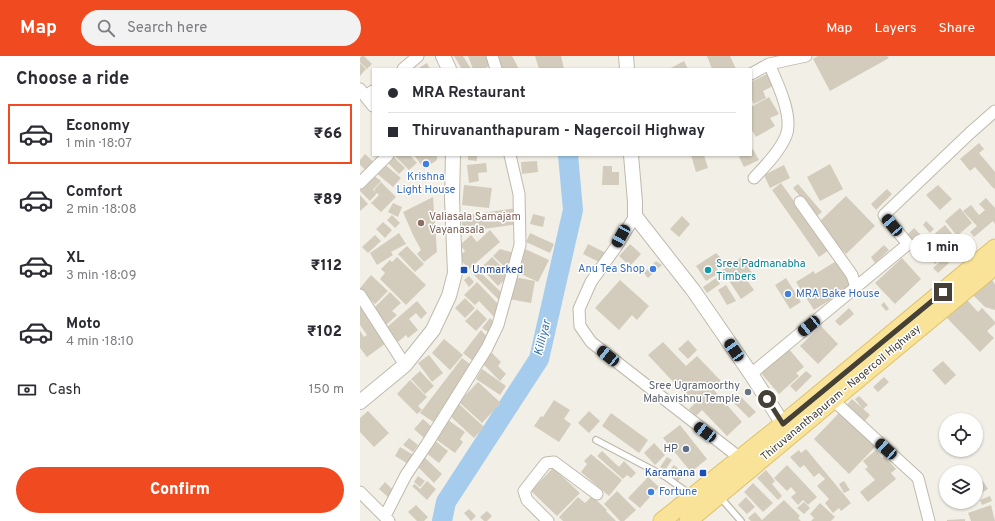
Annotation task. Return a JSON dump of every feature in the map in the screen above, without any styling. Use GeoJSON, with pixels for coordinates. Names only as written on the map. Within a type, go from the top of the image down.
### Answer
{"type":"FeatureCollection","features":[{"type":"Feature","properties":{"kind":"main road","name":"Thiruvananthapuram - Nagercoil Highway"},"geometry":{"type":"LineString","coordinates":[[662,521],[740,458],[833,400],[937,305],[995,248]]}},
{"type":"Feature","properties":{"kind":"main road","name":"Thiruvananthapuram - Nagercoil Highway"},"geometry":{"type":"LineString","coordinates":[[688,521],[718,496],[788,429],[937,305],[995,266]]}},
{"type":"Feature","properties":{"kind":"street"},"geometry":{"type":"LineString","coordinates":[[404,68],[418,56]]}},
{"type":"Feature","properties":{"kind":"street"},"geometry":{"type":"LineString","coordinates":[[443,56],[449,68]]}},
{"type":"Feature","properties":{"kind":"street"},"geometry":{"type":"LineString","coordinates":[[492,56],[496,68]]}},
{"type":"Feature","properties":{"kind":"street"},"geometry":{"type":"LineString","coordinates":[[626,56],[626,68]]}},
{"type":"Feature","properties":{"kind":"street"},"geometry":{"type":"LineString","coordinates":[[752,73],[769,64],[806,56]]}},
{"type":"Feature","properties":{"kind":"street"},"geometry":{"type":"LineString","coordinates":[[754,178],[776,153],[787,134],[788,116],[782,92],[769,64]]}},
{"type":"Feature","properties":{"kind":"street"},"geometry":{"type":"LineString","coordinates":[[366,92],[372,104]]}},
{"type":"Feature","properties":{"kind":"street"},"geometry":{"type":"LineString","coordinates":[[751,374],[908,244],[884,215],[995,111]]}},
{"type":"Feature","properties":{"kind":"street"},"geometry":{"type":"LineString","coordinates":[[360,183],[387,156]]}},
{"type":"Feature","properties":{"kind":"street"},"geometry":{"type":"LineString","coordinates":[[360,402],[405,365],[433,330],[449,296],[455,273],[452,198],[453,156]]}},
{"type":"Feature","properties":{"kind":"street"},"geometry":{"type":"LineString","coordinates":[[360,492],[387,519],[406,475],[487,348],[498,325],[520,245],[519,194],[510,156]]}},
{"type":"Feature","properties":{"kind":"street"},"geometry":{"type":"LineString","coordinates":[[630,156],[635,216],[616,247],[591,282],[579,309],[580,326],[591,342],[740,458]]}},
{"type":"Feature","properties":{"kind":"street"},"geometry":{"type":"LineString","coordinates":[[800,202],[852,275],[856,287]]}},
{"type":"Feature","properties":{"kind":"street"},"geometry":{"type":"LineString","coordinates":[[635,216],[693,290],[788,429]]}},
{"type":"Feature","properties":{"kind":"street"},"geometry":{"type":"LineString","coordinates":[[360,295],[405,365]]}},
{"type":"Feature","properties":{"kind":"street"},"geometry":{"type":"LineString","coordinates":[[833,400],[918,478],[929,521]]}},
{"type":"Feature","properties":{"kind":"street"},"geometry":{"type":"LineString","coordinates":[[548,521],[527,500],[524,491],[546,463],[554,462],[597,494]]}},
{"type":"Feature","properties":{"kind":"lane"},"geometry":{"type":"LineString","coordinates":[[596,440],[666,477],[693,496]]}},
{"type":"Feature","properties":{"kind":"lane"},"geometry":{"type":"LineString","coordinates":[[718,496],[741,521]]}},
{"type":"Feature","properties":{"kind":"building"},"geometry":{"type":"Polygon","coordinates":[[[364,56],[372,64],[367,69],[360,62],[360,58],[364,56]]]}},
{"type":"Feature","properties":{"kind":"building"},"geometry":{"type":"Polygon","coordinates":[[[454,56],[463,56],[470,68],[461,68],[454,56]]]}},
{"type":"Feature","properties":{"kind":"building"},"geometry":{"type":"Polygon","coordinates":[[[468,56],[488,56],[492,65],[485,68],[473,68],[468,56]]]}},
{"type":"Feature","properties":{"kind":"building"},"geometry":{"type":"Polygon","coordinates":[[[512,56],[518,68],[501,68],[495,57],[512,56]]]}},
{"type":"Feature","properties":{"kind":"building"},"geometry":{"type":"Polygon","coordinates":[[[535,56],[561,56],[564,68],[539,68],[535,56]]]}},
{"type":"Feature","properties":{"kind":"building"},"geometry":{"type":"Polygon","coordinates":[[[707,56],[730,56],[736,68],[712,68],[707,56]]]}},
{"type":"Feature","properties":{"kind":"building"},"geometry":{"type":"Polygon","coordinates":[[[818,56],[887,56],[889,58],[830,91],[813,59],[818,56]]]}},
{"type":"Feature","properties":{"kind":"building"},"geometry":{"type":"Polygon","coordinates":[[[684,61],[688,68],[671,68],[684,61]]]}},
{"type":"Feature","properties":{"kind":"building"},"geometry":{"type":"Polygon","coordinates":[[[360,63],[366,69],[360,76],[360,63]]]}},
{"type":"Feature","properties":{"kind":"building"},"geometry":{"type":"Polygon","coordinates":[[[427,63],[430,68],[419,68],[427,63]]]}},
{"type":"Feature","properties":{"kind":"building"},"geometry":{"type":"Polygon","coordinates":[[[769,73],[775,85],[763,91],[766,98],[754,104],[752,100],[752,82],[769,73]]]}},
{"type":"Feature","properties":{"kind":"building"},"geometry":{"type":"Polygon","coordinates":[[[769,97],[779,114],[770,118],[775,126],[756,137],[752,131],[752,106],[769,97]]]}},
{"type":"Feature","properties":{"kind":"building"},"geometry":{"type":"Polygon","coordinates":[[[979,143],[984,149],[979,153],[995,172],[994,189],[975,167],[970,171],[960,159],[979,143]]]}},
{"type":"Feature","properties":{"kind":"building"},"geometry":{"type":"Polygon","coordinates":[[[752,150],[759,160],[744,167],[739,157],[752,156],[752,150]]]}},
{"type":"Feature","properties":{"kind":"building"},"geometry":{"type":"Polygon","coordinates":[[[365,154],[376,164],[368,172],[360,165],[360,160],[365,154]]]}},
{"type":"Feature","properties":{"kind":"building"},"geometry":{"type":"Polygon","coordinates":[[[393,156],[405,168],[399,174],[385,160],[393,156]]]}},
{"type":"Feature","properties":{"kind":"building"},"geometry":{"type":"Polygon","coordinates":[[[395,156],[411,156],[417,163],[409,170],[395,156]]]}},
{"type":"Feature","properties":{"kind":"building","name":"Krishna Light House"},"geometry":{"type":"Polygon","coordinates":[[[415,156],[437,156],[437,160],[424,169],[415,156]]]}},
{"type":"Feature","properties":{"kind":"building"},"geometry":{"type":"Polygon","coordinates":[[[468,156],[477,156],[477,161],[468,160],[468,156]]]}},
{"type":"Feature","properties":{"kind":"building"},"geometry":{"type":"Polygon","coordinates":[[[691,156],[704,156],[708,168],[696,172],[691,156]]]}},
{"type":"Feature","properties":{"kind":"building"},"geometry":{"type":"Polygon","coordinates":[[[537,161],[538,172],[522,174],[521,162],[537,161]]]}},
{"type":"Feature","properties":{"kind":"building"},"geometry":{"type":"Polygon","coordinates":[[[383,163],[401,178],[393,187],[375,172],[383,163]]]}},
{"type":"Feature","properties":{"kind":"building"},"geometry":{"type":"Polygon","coordinates":[[[486,163],[487,172],[478,173],[479,181],[469,183],[467,165],[486,163]]]}},
{"type":"Feature","properties":{"kind":"building"},"geometry":{"type":"Polygon","coordinates":[[[830,164],[843,189],[820,201],[807,177],[830,164]]]}},
{"type":"Feature","properties":{"kind":"building"},"geometry":{"type":"Polygon","coordinates":[[[784,165],[790,178],[770,188],[764,175],[784,165]]]}},
{"type":"Feature","properties":{"kind":"building"},"geometry":{"type":"Polygon","coordinates":[[[603,166],[612,166],[612,172],[619,172],[619,185],[602,185],[603,166]]]}},
{"type":"Feature","properties":{"kind":"building"},"geometry":{"type":"Polygon","coordinates":[[[373,175],[381,181],[371,192],[373,190],[377,193],[370,201],[360,190],[373,175]]]}},
{"type":"Feature","properties":{"kind":"building"},"geometry":{"type":"Polygon","coordinates":[[[381,182],[396,197],[381,212],[371,203],[379,195],[374,190],[381,182]]]}},
{"type":"Feature","properties":{"kind":"building"},"geometry":{"type":"Polygon","coordinates":[[[781,183],[829,250],[819,257],[772,190],[781,183]]]}},
{"type":"Feature","properties":{"kind":"building"},"geometry":{"type":"Polygon","coordinates":[[[798,184],[822,212],[817,216],[793,188],[798,184]]]}},
{"type":"Feature","properties":{"kind":"building"},"geometry":{"type":"Polygon","coordinates":[[[464,185],[492,188],[489,208],[462,205],[464,185]]]}},
{"type":"Feature","properties":{"kind":"building"},"geometry":{"type":"Polygon","coordinates":[[[938,185],[952,199],[940,210],[926,195],[938,185]]]}},
{"type":"Feature","properties":{"kind":"building"},"geometry":{"type":"Polygon","coordinates":[[[887,189],[892,194],[876,210],[871,204],[887,189]]]}},
{"type":"Feature","properties":{"kind":"building"},"geometry":{"type":"Polygon","coordinates":[[[360,195],[368,204],[360,211],[360,195]]]}},
{"type":"Feature","properties":{"kind":"building"},"geometry":{"type":"Polygon","coordinates":[[[846,196],[875,226],[846,254],[817,224],[846,196]]]}},
{"type":"Feature","properties":{"kind":"building","name":"Valiasala Samajam Vayanasala"},"geometry":{"type":"Polygon","coordinates":[[[433,197],[437,252],[424,262],[417,254],[421,250],[403,212],[433,197]]]}},
{"type":"Feature","properties":{"kind":"building"},"geometry":{"type":"Polygon","coordinates":[[[986,198],[995,208],[995,224],[993,221],[974,237],[970,232],[977,226],[963,211],[971,205],[979,215],[985,210],[979,204],[986,198]]]}},
{"type":"Feature","properties":{"kind":"building"},"geometry":{"type":"Polygon","coordinates":[[[393,203],[402,207],[398,217],[388,212],[393,203]]]}},
{"type":"Feature","properties":{"kind":"building"},"geometry":{"type":"Polygon","coordinates":[[[517,208],[519,224],[463,232],[461,216],[517,208]]]}},
{"type":"Feature","properties":{"kind":"building"},"geometry":{"type":"Polygon","coordinates":[[[960,208],[972,223],[957,236],[945,221],[960,208]]]}},
{"type":"Feature","properties":{"kind":"building"},"geometry":{"type":"Polygon","coordinates":[[[533,214],[545,217],[543,227],[530,224],[533,214]]]}},
{"type":"Feature","properties":{"kind":"building"},"geometry":{"type":"Polygon","coordinates":[[[392,215],[400,223],[395,228],[387,220],[392,215]]]}},
{"type":"Feature","properties":{"kind":"building"},"geometry":{"type":"Polygon","coordinates":[[[682,216],[690,224],[679,237],[670,229],[682,216]]]}},
{"type":"Feature","properties":{"kind":"building"},"geometry":{"type":"Polygon","coordinates":[[[926,221],[934,229],[930,233],[923,225],[926,221]]]}},
{"type":"Feature","properties":{"kind":"building"},"geometry":{"type":"Polygon","coordinates":[[[383,222],[392,230],[385,238],[376,229],[383,222]]]}},
{"type":"Feature","properties":{"kind":"building"},"geometry":{"type":"Polygon","coordinates":[[[945,225],[964,248],[951,259],[947,253],[935,264],[907,235],[914,228],[926,240],[930,236],[943,249],[932,236],[945,225]]]}},
{"type":"Feature","properties":{"kind":"building"},"geometry":{"type":"Polygon","coordinates":[[[490,230],[500,242],[469,269],[458,257],[465,251],[460,245],[471,235],[477,242],[490,230]]]}},
{"type":"Feature","properties":{"kind":"building"},"geometry":{"type":"Polygon","coordinates":[[[399,233],[406,244],[391,252],[393,255],[377,265],[370,253],[399,233]]]}},
{"type":"Feature","properties":{"kind":"building"},"geometry":{"type":"Polygon","coordinates":[[[530,233],[554,244],[550,253],[526,242],[530,233]]]}},
{"type":"Feature","properties":{"kind":"building"},"geometry":{"type":"Polygon","coordinates":[[[375,235],[381,241],[368,253],[362,247],[375,235]]]}},
{"type":"Feature","properties":{"kind":"building"},"geometry":{"type":"Polygon","coordinates":[[[588,244],[606,253],[601,263],[583,254],[588,244]]]}},
{"type":"Feature","properties":{"kind":"building"},"geometry":{"type":"Polygon","coordinates":[[[630,244],[641,254],[630,266],[619,256],[630,244]]]}},
{"type":"Feature","properties":{"kind":"building"},"geometry":{"type":"Polygon","coordinates":[[[884,245],[889,250],[875,263],[871,257],[884,245]]]}},
{"type":"Feature","properties":{"kind":"building"},"geometry":{"type":"Polygon","coordinates":[[[407,246],[424,264],[415,272],[398,254],[407,246]]]}},
{"type":"Feature","properties":{"kind":"building"},"geometry":{"type":"Polygon","coordinates":[[[523,248],[549,260],[538,282],[517,272],[522,263],[517,260],[523,248]]]}},
{"type":"Feature","properties":{"kind":"building"},"geometry":{"type":"Polygon","coordinates":[[[500,249],[514,253],[509,271],[493,256],[500,249]]]}},
{"type":"Feature","properties":{"kind":"building","name":"Sree Padmanabha Timbers"},"geometry":{"type":"Polygon","coordinates":[[[716,253],[724,261],[716,267],[719,273],[706,281],[696,266],[716,253]]]}},
{"type":"Feature","properties":{"kind":"building"},"geometry":{"type":"Polygon","coordinates":[[[397,257],[426,285],[406,305],[380,279],[385,273],[381,269],[390,260],[392,262],[397,257]]]}},
{"type":"Feature","properties":{"kind":"building"},"geometry":{"type":"Polygon","coordinates":[[[492,257],[510,275],[498,286],[481,268],[492,257]]]}},
{"type":"Feature","properties":{"kind":"building"},"geometry":{"type":"Polygon","coordinates":[[[742,257],[754,276],[747,280],[754,290],[741,299],[722,270],[742,257]]]}},
{"type":"Feature","properties":{"kind":"building"},"geometry":{"type":"Polygon","coordinates":[[[902,258],[921,279],[895,304],[875,283],[902,258]]]}},
{"type":"Feature","properties":{"kind":"building"},"geometry":{"type":"Polygon","coordinates":[[[944,258],[949,263],[938,273],[933,268],[944,258]]]}},
{"type":"Feature","properties":{"kind":"building"},"geometry":{"type":"Polygon","coordinates":[[[838,260],[854,285],[814,310],[796,282],[814,271],[815,274],[838,260]]]}},
{"type":"Feature","properties":{"kind":"building","name":"Anu Tea Shop"},"geometry":{"type":"Polygon","coordinates":[[[656,261],[662,265],[648,278],[644,273],[656,261]]]}},
{"type":"Feature","properties":{"kind":"building"},"geometry":{"type":"Polygon","coordinates":[[[479,271],[504,295],[499,300],[474,275],[479,271]]]}},
{"type":"Feature","properties":{"kind":"building"},"geometry":{"type":"Polygon","coordinates":[[[371,275],[388,291],[375,304],[360,290],[371,275]]]}},
{"type":"Feature","properties":{"kind":"building"},"geometry":{"type":"Polygon","coordinates":[[[469,276],[474,282],[469,287],[464,280],[469,276]]]}},
{"type":"Feature","properties":{"kind":"building"},"geometry":{"type":"Polygon","coordinates":[[[514,277],[535,281],[531,303],[509,299],[514,277]]]}},
{"type":"Feature","properties":{"kind":"building"},"geometry":{"type":"Polygon","coordinates":[[[716,278],[720,284],[707,293],[703,287],[716,278]]]}},
{"type":"Feature","properties":{"kind":"building","name":"MRA Bake House"},"geometry":{"type":"Polygon","coordinates":[[[786,278],[801,302],[790,309],[775,285],[786,278]]]}},
{"type":"Feature","properties":{"kind":"building"},"geometry":{"type":"Polygon","coordinates":[[[620,280],[649,306],[637,320],[632,315],[619,330],[595,308],[620,280]]]}},
{"type":"Feature","properties":{"kind":"building"},"geometry":{"type":"Polygon","coordinates":[[[992,280],[995,284],[995,310],[985,307],[972,294],[992,280]]]}},
{"type":"Feature","properties":{"kind":"building"},"geometry":{"type":"Polygon","coordinates":[[[477,282],[500,306],[496,319],[479,301],[475,305],[464,295],[477,282]]]}},
{"type":"Feature","properties":{"kind":"building"},"geometry":{"type":"Polygon","coordinates":[[[726,285],[736,301],[727,305],[718,290],[726,285]]]}},
{"type":"Feature","properties":{"kind":"building"},"geometry":{"type":"Polygon","coordinates":[[[390,292],[401,303],[392,311],[397,315],[386,325],[372,310],[390,292]]]}},
{"type":"Feature","properties":{"kind":"building"},"geometry":{"type":"Polygon","coordinates":[[[465,298],[475,308],[465,318],[455,308],[465,298]]]}},
{"type":"Feature","properties":{"kind":"building"},"geometry":{"type":"Polygon","coordinates":[[[967,300],[978,312],[982,308],[995,322],[995,324],[987,331],[994,338],[980,352],[947,318],[967,300]]]}},
{"type":"Feature","properties":{"kind":"building"},"geometry":{"type":"Polygon","coordinates":[[[360,301],[389,341],[367,357],[360,348],[360,331],[364,337],[367,335],[360,325],[360,301]]]}},
{"type":"Feature","properties":{"kind":"building"},"geometry":{"type":"Polygon","coordinates":[[[417,301],[427,313],[421,319],[416,313],[409,319],[418,330],[408,338],[406,335],[398,342],[386,328],[417,301]]]}},
{"type":"Feature","properties":{"kind":"building"},"geometry":{"type":"Polygon","coordinates":[[[884,302],[889,309],[886,311],[881,305],[884,302]]]}},
{"type":"Feature","properties":{"kind":"building"},"geometry":{"type":"Polygon","coordinates":[[[849,308],[854,314],[840,326],[835,321],[849,308]]]}},
{"type":"Feature","properties":{"kind":"building"},"geometry":{"type":"Polygon","coordinates":[[[477,309],[487,319],[476,331],[465,321],[477,309]]]}},
{"type":"Feature","properties":{"kind":"building"},"geometry":{"type":"Polygon","coordinates":[[[490,318],[495,323],[492,335],[482,328],[490,318]]]}},
{"type":"Feature","properties":{"kind":"building"},"geometry":{"type":"Polygon","coordinates":[[[821,326],[838,344],[818,364],[800,346],[821,326]]]}},
{"type":"Feature","properties":{"kind":"building"},"geometry":{"type":"Polygon","coordinates":[[[481,330],[489,339],[474,362],[463,353],[481,330]]]}},
{"type":"Feature","properties":{"kind":"building"},"geometry":{"type":"Polygon","coordinates":[[[444,339],[463,355],[450,370],[432,353],[444,339]]]}},
{"type":"Feature","properties":{"kind":"building"},"geometry":{"type":"Polygon","coordinates":[[[688,340],[697,350],[688,359],[678,349],[688,340]]]}},
{"type":"Feature","properties":{"kind":"building"},"geometry":{"type":"Polygon","coordinates":[[[663,342],[686,366],[697,356],[721,381],[713,389],[742,422],[727,436],[702,410],[696,416],[689,409],[694,404],[648,355],[663,342]]]}},
{"type":"Feature","properties":{"kind":"building"},"geometry":{"type":"Polygon","coordinates":[[[789,349],[804,367],[796,373],[799,376],[779,394],[761,373],[789,349]]]}},
{"type":"Feature","properties":{"kind":"building"},"geometry":{"type":"Polygon","coordinates":[[[491,352],[501,362],[498,366],[506,374],[500,381],[481,362],[491,352]]]}},
{"type":"Feature","properties":{"kind":"building"},"geometry":{"type":"Polygon","coordinates":[[[429,355],[443,373],[432,382],[418,363],[429,355]]]}},
{"type":"Feature","properties":{"kind":"building"},"geometry":{"type":"Polygon","coordinates":[[[462,358],[474,367],[439,412],[442,414],[435,423],[420,413],[462,358]]]}},
{"type":"Feature","properties":{"kind":"building"},"geometry":{"type":"Polygon","coordinates":[[[943,361],[956,375],[945,385],[932,370],[943,361]]]}},
{"type":"Feature","properties":{"kind":"building"},"geometry":{"type":"Polygon","coordinates":[[[482,369],[506,386],[500,395],[476,379],[482,369]]]}},
{"type":"Feature","properties":{"kind":"building"},"geometry":{"type":"Polygon","coordinates":[[[420,371],[434,386],[425,394],[411,379],[420,371]]]}},
{"type":"Feature","properties":{"kind":"building"},"geometry":{"type":"Polygon","coordinates":[[[806,371],[812,376],[796,392],[790,386],[806,371]]]}},
{"type":"Feature","properties":{"kind":"building"},"geometry":{"type":"Polygon","coordinates":[[[884,377],[889,382],[878,392],[873,387],[884,377]]]}},
{"type":"Feature","properties":{"kind":"building"},"geometry":{"type":"Polygon","coordinates":[[[410,380],[427,397],[418,406],[422,410],[417,414],[397,394],[410,380]]]}},
{"type":"Feature","properties":{"kind":"building"},"geometry":{"type":"Polygon","coordinates":[[[478,382],[501,403],[482,423],[459,402],[478,382]]]}},
{"type":"Feature","properties":{"kind":"building"},"geometry":{"type":"Polygon","coordinates":[[[740,396],[756,412],[749,418],[734,403],[740,396]]]}},
{"type":"Feature","properties":{"kind":"building"},"geometry":{"type":"Polygon","coordinates":[[[859,396],[868,405],[863,409],[855,399],[859,396]]]}},
{"type":"Feature","properties":{"kind":"building"},"geometry":{"type":"Polygon","coordinates":[[[852,399],[870,415],[863,423],[845,407],[852,399]]]}},
{"type":"Feature","properties":{"kind":"building"},"geometry":{"type":"Polygon","coordinates":[[[554,400],[570,410],[564,419],[571,424],[559,442],[534,426],[541,416],[543,417],[554,400]]]}},
{"type":"Feature","properties":{"kind":"building"},"geometry":{"type":"Polygon","coordinates":[[[459,404],[484,427],[474,438],[449,415],[459,404]]]}},
{"type":"Feature","properties":{"kind":"building"},"geometry":{"type":"Polygon","coordinates":[[[368,411],[389,433],[374,447],[360,432],[360,418],[368,411]]]}},
{"type":"Feature","properties":{"kind":"building"},"geometry":{"type":"Polygon","coordinates":[[[589,411],[600,421],[589,433],[578,423],[589,411]]]}},
{"type":"Feature","properties":{"kind":"building"},"geometry":{"type":"Polygon","coordinates":[[[840,412],[875,447],[849,474],[814,439],[840,412]]]}},
{"type":"Feature","properties":{"kind":"building"},"geometry":{"type":"Polygon","coordinates":[[[611,413],[648,440],[639,453],[602,426],[611,413]]]}},
{"type":"Feature","properties":{"kind":"building"},"geometry":{"type":"Polygon","coordinates":[[[423,419],[433,428],[424,438],[414,429],[423,419]]]}},
{"type":"Feature","properties":{"kind":"building"},"geometry":{"type":"Polygon","coordinates":[[[448,420],[465,432],[460,439],[463,442],[455,453],[434,438],[448,420]]]}},
{"type":"Feature","properties":{"kind":"building"},"geometry":{"type":"Polygon","coordinates":[[[680,425],[707,459],[691,472],[663,438],[680,425]]]}},
{"type":"Feature","properties":{"kind":"building"},"geometry":{"type":"Polygon","coordinates":[[[409,438],[418,445],[413,452],[403,445],[409,438]]]}},
{"type":"Feature","properties":{"kind":"building"},"geometry":{"type":"Polygon","coordinates":[[[434,440],[448,451],[439,463],[425,452],[434,440]]]}},
{"type":"Feature","properties":{"kind":"building"},"geometry":{"type":"Polygon","coordinates":[[[654,443],[665,455],[655,465],[644,453],[654,443]]]}},
{"type":"Feature","properties":{"kind":"building"},"geometry":{"type":"Polygon","coordinates":[[[400,447],[415,456],[410,465],[395,456],[400,447]]]}},
{"type":"Feature","properties":{"kind":"building"},"geometry":{"type":"Polygon","coordinates":[[[806,449],[851,503],[841,511],[839,508],[833,513],[825,503],[829,499],[817,486],[825,479],[819,473],[814,477],[804,465],[800,468],[790,457],[799,450],[801,453],[806,449]]]}},
{"type":"Feature","properties":{"kind":"building"},"geometry":{"type":"Polygon","coordinates":[[[876,450],[882,458],[884,456],[896,469],[891,473],[896,479],[868,502],[860,492],[875,480],[865,469],[868,467],[863,461],[876,450]]]}},
{"type":"Feature","properties":{"kind":"building"},"geometry":{"type":"Polygon","coordinates":[[[602,451],[619,467],[624,461],[636,473],[631,478],[627,475],[623,479],[597,456],[602,451]]]}},
{"type":"Feature","properties":{"kind":"building"},"geometry":{"type":"Polygon","coordinates":[[[591,454],[622,480],[609,496],[581,472],[587,464],[584,461],[591,454]]]}},
{"type":"Feature","properties":{"kind":"building"},"geometry":{"type":"Polygon","coordinates":[[[423,456],[442,474],[434,483],[415,464],[423,456]]]}},
{"type":"Feature","properties":{"kind":"building"},"geometry":{"type":"Polygon","coordinates":[[[667,457],[672,460],[665,470],[660,467],[667,457]]]}},
{"type":"Feature","properties":{"kind":"building"},"geometry":{"type":"Polygon","coordinates":[[[674,465],[684,474],[678,481],[668,472],[674,465]]]}},
{"type":"Feature","properties":{"kind":"building"},"geometry":{"type":"Polygon","coordinates":[[[787,465],[817,497],[808,505],[803,500],[798,505],[791,497],[796,493],[791,487],[787,491],[774,478],[787,465]]]}},
{"type":"Feature","properties":{"kind":"building"},"geometry":{"type":"Polygon","coordinates":[[[553,468],[580,493],[557,516],[531,491],[553,468]]]}},
{"type":"Feature","properties":{"kind":"building"},"geometry":{"type":"Polygon","coordinates":[[[766,470],[775,481],[772,484],[782,496],[778,500],[757,478],[766,470]]]}},
{"type":"Feature","properties":{"kind":"building"},"geometry":{"type":"Polygon","coordinates":[[[418,476],[425,481],[420,487],[414,482],[418,476]]]}},
{"type":"Feature","properties":{"kind":"building"},"geometry":{"type":"Polygon","coordinates":[[[648,477],[659,487],[640,508],[628,498],[648,477]]]}},
{"type":"Feature","properties":{"kind":"building"},"geometry":{"type":"Polygon","coordinates":[[[427,481],[436,489],[427,500],[412,486],[415,484],[420,489],[427,481]]]}},
{"type":"Feature","properties":{"kind":"building"},"geometry":{"type":"Polygon","coordinates":[[[844,481],[850,490],[844,493],[839,484],[844,481]]]}},
{"type":"Feature","properties":{"kind":"building"},"geometry":{"type":"Polygon","coordinates":[[[983,481],[988,489],[983,492],[983,481]]]}},
{"type":"Feature","properties":{"kind":"building"},"geometry":{"type":"Polygon","coordinates":[[[385,482],[394,491],[388,497],[379,489],[385,482]]]}},
{"type":"Feature","properties":{"kind":"building"},"geometry":{"type":"Polygon","coordinates":[[[753,483],[773,503],[763,512],[744,492],[753,483]]]}},
{"type":"Feature","properties":{"kind":"building"},"geometry":{"type":"Polygon","coordinates":[[[617,491],[636,510],[624,521],[620,521],[604,504],[617,491]]]}},
{"type":"Feature","properties":{"kind":"building"},"geometry":{"type":"Polygon","coordinates":[[[592,496],[616,521],[563,521],[559,517],[578,497],[585,503],[592,496]]]}},
{"type":"Feature","properties":{"kind":"building"},"geometry":{"type":"Polygon","coordinates":[[[990,496],[992,501],[983,505],[983,499],[990,496]]]}},
{"type":"Feature","properties":{"kind":"building"},"geometry":{"type":"Polygon","coordinates":[[[746,497],[755,507],[747,514],[738,505],[746,497]]]}},
{"type":"Feature","properties":{"kind":"building"},"geometry":{"type":"Polygon","coordinates":[[[784,500],[800,516],[798,518],[801,521],[751,521],[748,518],[755,512],[762,520],[784,500]]]}},
{"type":"Feature","properties":{"kind":"building"},"geometry":{"type":"Polygon","coordinates":[[[804,502],[810,508],[804,514],[797,508],[804,502]]]}},
{"type":"Feature","properties":{"kind":"building"},"geometry":{"type":"Polygon","coordinates":[[[820,503],[835,517],[831,521],[811,521],[814,518],[810,514],[820,503]]]}},
{"type":"Feature","properties":{"kind":"building"},"geometry":{"type":"Polygon","coordinates":[[[416,505],[428,517],[424,521],[417,521],[408,512],[416,505]]]}},
{"type":"Feature","properties":{"kind":"building"},"geometry":{"type":"Polygon","coordinates":[[[991,505],[995,521],[971,521],[968,513],[991,505]]]}},
{"type":"Feature","properties":{"kind":"building"},"geometry":{"type":"Polygon","coordinates":[[[469,509],[476,516],[471,521],[464,513],[469,509]]]}},
{"type":"Feature","properties":{"kind":"building"},"geometry":{"type":"Polygon","coordinates":[[[487,511],[492,516],[487,521],[484,521],[480,517],[487,511]]]}},
{"type":"Feature","properties":{"kind":"building"},"geometry":{"type":"Polygon","coordinates":[[[965,519],[965,521],[947,521],[947,520],[965,519]]]}},
{"type":"Feature","properties":{"kind":"waterway","name":"Killiyar"},"geometry":{"type":"LineString","coordinates":[[442,521],[446,502],[539,359],[573,210],[568,156]]}},
{"type":"Feature","properties":{"kind":"place","name":"Krishna Light House"},"geometry":{"type":"Point","coordinates":[426,164]}},
{"type":"Feature","properties":{"kind":"place","name":"Valiasala Samajam Vayanasala"},"geometry":{"type":"Point","coordinates":[421,223]}},
{"type":"Feature","properties":{"kind":"place","name":"Anu Tea Shop"},"geometry":{"type":"Point","coordinates":[653,269]}},
{"type":"Feature","properties":{"kind":"place","name":"Unmarked"},"geometry":{"type":"Point","coordinates":[464,270]}},
{"type":"Feature","properties":{"kind":"place","name":"Sree Padmanabha Timbers"},"geometry":{"type":"Point","coordinates":[708,270]}},
{"type":"Feature","properties":{"kind":"place","name":"MRA Bake House"},"geometry":{"type":"Point","coordinates":[788,294]}},
{"type":"Feature","properties":{"kind":"place","name":"Sree Ugramoorthy Mahavishnu Temple"},"geometry":{"type":"Point","coordinates":[748,392]}},
{"type":"Feature","properties":{"kind":"place","name":"HP"},"geometry":{"type":"Point","coordinates":[686,449]}},
{"type":"Feature","properties":{"kind":"place","name":"Karamana"},"geometry":{"type":"Point","coordinates":[703,473]}},
{"type":"Feature","properties":{"kind":"place","name":"Fortune"},"geometry":{"type":"Point","coordinates":[651,492]}},
{"type":"Feature","properties":{"kind":"route"},"geometry":{"type":"LineString","coordinates":[[767,399],[783,424],[943,292]]}}]}
